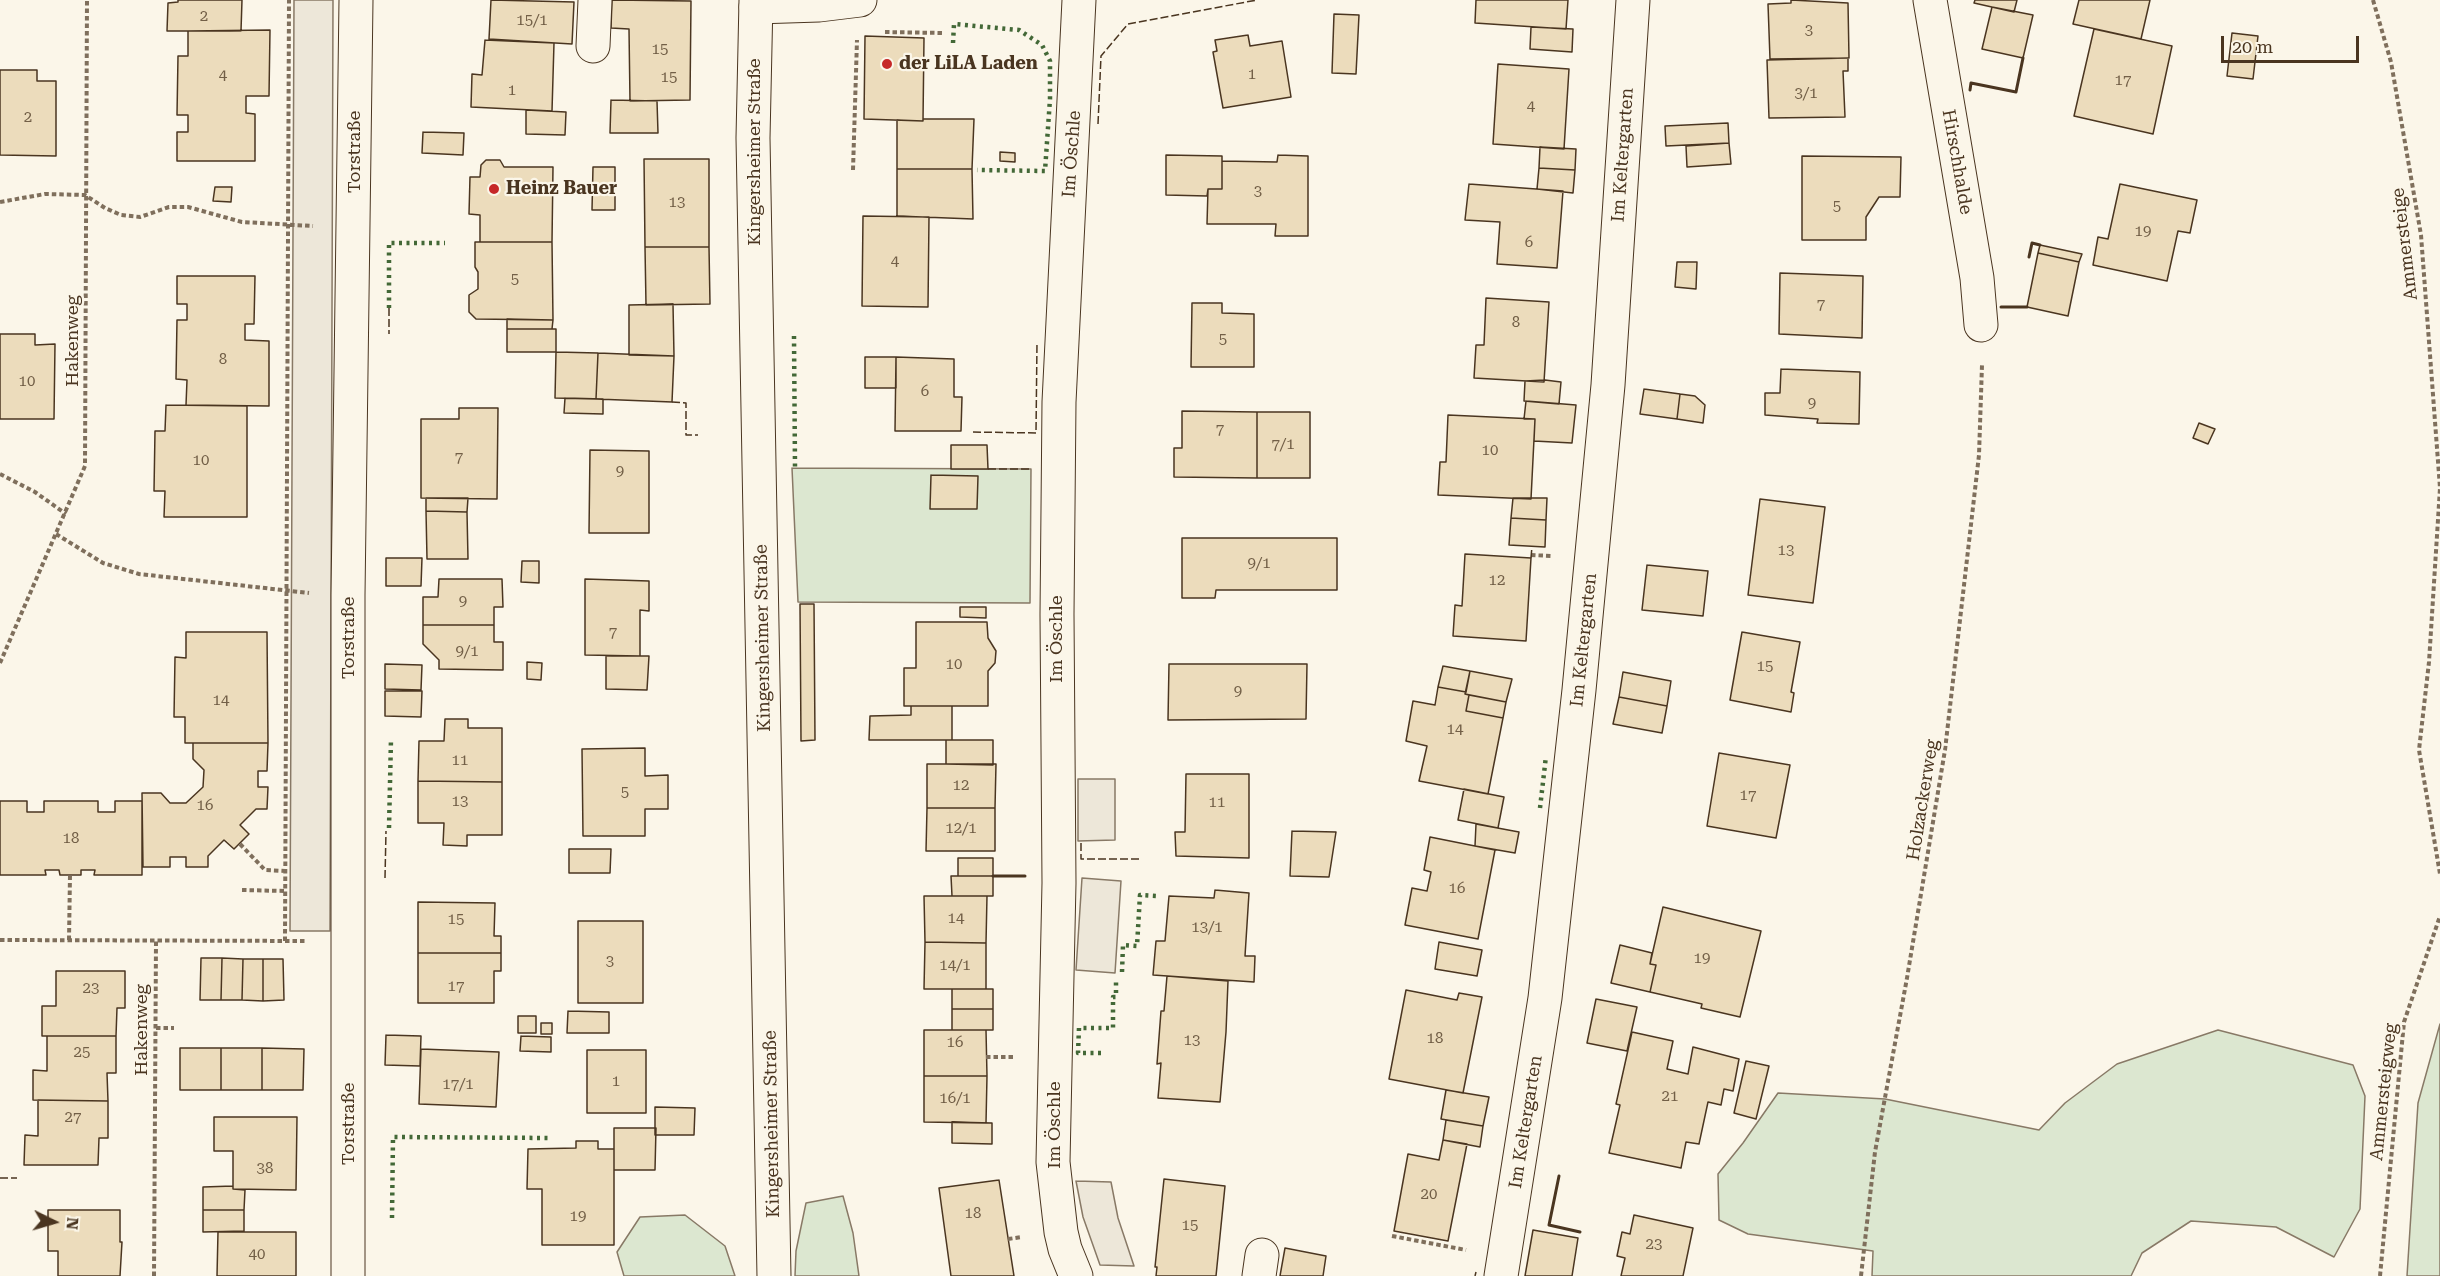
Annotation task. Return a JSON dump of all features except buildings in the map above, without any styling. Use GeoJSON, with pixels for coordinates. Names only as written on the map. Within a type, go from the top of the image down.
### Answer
{"type":"FeatureCollection","features":[{"type":"Feature","properties":{"kind":"street","name":"Torstraße"},"geometry":{"type":"LineString","coordinates":[[348,1276],[350,941],[348,595],[356,0]]}},
{"type":"Feature","properties":{"kind":"street"},"geometry":{"type":"LineString","coordinates":[[593,46],[595,0]]}},
{"type":"Feature","properties":{"kind":"street","name":"Im Öschle"},"geometry":{"type":"LineString","coordinates":[[1076,1276],[1061,1232],[1053,1162],[1058,927],[1059,402],[1079,0]]}},
{"type":"Feature","properties":{"kind":"street","name":"Im Keltergarten"},"geometry":{"type":"LineString","coordinates":[[1501,1276],[1545,998],[1580,679],[1609,374],[1633,0]]}},
{"type":"Feature","properties":{"kind":"street","name":"Hirschhalde"},"geometry":{"type":"LineString","coordinates":[[1930,0],[1971,243],[1982,325]]}},
{"type":"Feature","properties":{"kind":"street"},"geometry":{"type":"LineString","coordinates":[[756,4],[819,5],[859,16]]}},
{"type":"Feature","properties":{"kind":"street","name":"Kingersheimer Straße"},"geometry":{"type":"LineString","coordinates":[[756,4],[753,138],[774,1276]]}},
{"type":"Feature","properties":{"kind":"path","name":"Hakenweg"},"geometry":{"type":"LineString","coordinates":[[0,663],[86,466],[87,0]]}},
{"type":"Feature","properties":{"kind":"path"},"geometry":{"type":"LineString","coordinates":[[285,941],[289,0]]}},
{"type":"Feature","properties":{"kind":"path","name":"Ammersteige"},"geometry":{"type":"LineString","coordinates":[[2373,0],[2391,62],[2421,235],[2440,488],[2429,662],[2419,750],[2440,874]]}},
{"type":"Feature","properties":{"kind":"path"},"geometry":{"type":"LineString","coordinates":[[853,170],[859,16]]}},
{"type":"Feature","properties":{"kind":"path"},"geometry":{"type":"LineString","coordinates":[[879,32],[942,33]]}},
{"type":"Feature","properties":{"kind":"path"},"geometry":{"type":"LineString","coordinates":[[0,202],[45,194],[85,195],[121,215],[140,217],[169,207],[188,207],[242,222],[354,226]]}},
{"type":"Feature","properties":{"kind":"path","name":"Holzackerweg"},"geometry":{"type":"LineString","coordinates":[[1861,1276],[1875,1152],[1945,750],[1979,455],[1982,325]]}},
{"type":"Feature","properties":{"kind":"path"},"geometry":{"type":"LineString","coordinates":[[0,474],[35,492],[66,514]]}},
{"type":"Feature","properties":{"kind":"path"},"geometry":{"type":"LineString","coordinates":[[56,534],[103,563],[139,574],[286,592],[348,595]]}},
{"type":"Feature","properties":{"kind":"path"},"geometry":{"type":"LineString","coordinates":[[240,844],[265,870],[285,871]]}},
{"type":"Feature","properties":{"kind":"path"},"geometry":{"type":"LineString","coordinates":[[69,940],[70,875]]}},
{"type":"Feature","properties":{"kind":"path"},"geometry":{"type":"LineString","coordinates":[[242,890],[285,891]]}},
{"type":"Feature","properties":{"kind":"path","name":"Ammersteigweg"},"geometry":{"type":"LineString","coordinates":[[2380,1276],[2404,1022],[2440,916]]}},
{"type":"Feature","properties":{"kind":"path"},"geometry":{"type":"LineString","coordinates":[[0,940],[350,941]]}},
{"type":"Feature","properties":{"kind":"path","name":"Hakenweg"},"geometry":{"type":"LineString","coordinates":[[154,1276],[156,940]]}},
{"type":"Feature","properties":{"kind":"path"},"geometry":{"type":"LineString","coordinates":[[156,1028],[174,1028]]}},
{"type":"Feature","properties":{"kind":"path"},"geometry":{"type":"LineString","coordinates":[[986,1057],[998,1057]]}},
{"type":"Feature","properties":{"kind":"path"},"geometry":{"type":"LineString","coordinates":[[1392,1236],[1447,1246]]}},
{"type":"Feature","properties":{"kind":"path"},"geometry":{"type":"LineString","coordinates":[[1008,1239],[1025,1237]]}},
{"type":"Feature","properties":{"kind":"green space"},"geometry":{"type":"Polygon","coordinates":[[[792,468],[1031,469],[1030,603],[798,602],[792,468]]]}},
{"type":"Feature","properties":{"kind":"green space"},"geometry":{"type":"Polygon","coordinates":[[[2440,1024],[2440,1276],[2407,1276],[2418,1103],[2440,1024]]]}},
{"type":"Feature","properties":{"kind":"green space"},"geometry":{"type":"Polygon","coordinates":[[[2218,1030],[2353,1065],[2365,1096],[2360,1209],[2334,1257],[2276,1227],[2191,1221],[2142,1253],[2131,1276],[1872,1276],[1873,1251],[1748,1234],[1719,1220],[1718,1174],[1778,1093],[1885,1099],[2039,1130],[2065,1103],[2117,1064],[2218,1030]]]}},
{"type":"Feature","properties":{"kind":"green space"},"geometry":{"type":"Polygon","coordinates":[[[843,1196],[853,1233],[859,1276],[795,1276],[796,1251],[806,1203],[843,1196]]]}},
{"type":"Feature","properties":{"kind":"green space"},"geometry":{"type":"Polygon","coordinates":[[[685,1215],[725,1246],[735,1276],[624,1276],[617,1252],[640,1217],[685,1215]]]}},
{"type":"Feature","properties":{"kind":"shaded area"},"geometry":{"type":"Polygon","coordinates":[[[294,0],[333,0],[330,931],[290,931],[294,0]]]}},
{"type":"Feature","properties":{"kind":"shaded area"},"geometry":{"type":"Polygon","coordinates":[[[1078,779],[1115,779],[1115,840],[1078,841],[1078,779]]]}},
{"type":"Feature","properties":{"kind":"shaded area"},"geometry":{"type":"Polygon","coordinates":[[[1082,878],[1121,881],[1115,973],[1076,970],[1082,878]]]}},
{"type":"Feature","properties":{"kind":"shaded area"},"geometry":{"type":"Polygon","coordinates":[[[1076,1181],[1111,1182],[1118,1218],[1134,1266],[1100,1265],[1083,1217],[1076,1181]]]}},
{"type":"Feature","properties":{"kind":"hedge"},"geometry":{"type":"LineString","coordinates":[[953,43],[954,24],[1019,30],[1042,45],[1050,61],[1045,171],[977,170]]}},
{"type":"Feature","properties":{"kind":"hedge"},"geometry":{"type":"LineString","coordinates":[[389,308],[389,243],[445,243]]}},
{"type":"Feature","properties":{"kind":"hedge"},"geometry":{"type":"LineString","coordinates":[[794,336],[795,467]]}},
{"type":"Feature","properties":{"kind":"hedge"},"geometry":{"type":"LineString","coordinates":[[389,828],[391,739]]}},
{"type":"Feature","properties":{"kind":"hedge"},"geometry":{"type":"LineString","coordinates":[[1540,808],[1546,756]]}},
{"type":"Feature","properties":{"kind":"hedge"},"geometry":{"type":"LineString","coordinates":[[1122,972],[1123,945],[1137,946],[1140,895],[1157,896]]}},
{"type":"Feature","properties":{"kind":"hedge"},"geometry":{"type":"LineString","coordinates":[[1101,1053],[1078,1053],[1079,1028],[1113,1028],[1113,997],[1116,997],[1116,979]]}},
{"type":"Feature","properties":{"kind":"hedge"},"geometry":{"type":"LineString","coordinates":[[392,1218],[393,1137],[551,1138]]}},
{"type":"Feature","properties":{"kind":"fence"},"geometry":{"type":"LineString","coordinates":[[1098,124],[1101,56],[1128,24],[1257,0]]}},
{"type":"Feature","properties":{"kind":"fence"},"geometry":{"type":"LineString","coordinates":[[389,308],[389,334]]}},
{"type":"Feature","properties":{"kind":"fence"},"geometry":{"type":"LineString","coordinates":[[973,432],[1036,433],[1037,342]]}},
{"type":"Feature","properties":{"kind":"fence"},"geometry":{"type":"LineString","coordinates":[[672,402],[686,403],[686,435],[698,435]]}},
{"type":"Feature","properties":{"kind":"fence"},"geometry":{"type":"LineString","coordinates":[[988,469],[1031,469]]}},
{"type":"Feature","properties":{"kind":"fence"},"geometry":{"type":"LineString","coordinates":[[1531,558],[1532,546]]}},
{"type":"Feature","properties":{"kind":"fence"},"geometry":{"type":"LineString","coordinates":[[385,878],[386,831]]}},
{"type":"Feature","properties":{"kind":"fence"},"geometry":{"type":"LineString","coordinates":[[1081,843],[1081,859],[1142,859]]}},
{"type":"Feature","properties":{"kind":"fence"},"geometry":{"type":"LineString","coordinates":[[0,1178],[17,1178]]}},
{"type":"Feature","properties":{"kind":"fence"},"geometry":{"type":"LineString","coordinates":[[1475,1276],[1476,1272]]}},
{"type":"Feature","properties":{"kind":"wall"},"geometry":{"type":"LineString","coordinates":[[1970,90],[1971,83],[2016,92],[2023,58]]}},
{"type":"Feature","properties":{"kind":"wall"},"geometry":{"type":"LineString","coordinates":[[2029,257],[2032,243],[2040,245]]}},
{"type":"Feature","properties":{"kind":"wall"},"geometry":{"type":"LineString","coordinates":[[2001,307],[2027,307]]}},
{"type":"Feature","properties":{"kind":"wall"},"geometry":{"type":"LineString","coordinates":[[993,876],[1025,876]]}},
{"type":"Feature","properties":{"kind":"wall"},"geometry":{"type":"LineString","coordinates":[[1559,1176],[1549,1225],[1580,1232]]}},
{"type":"Feature","properties":{"kind":"place","name":"der LiLA Laden"},"geometry":{"type":"Point","coordinates":[887,64]}},
{"type":"Feature","properties":{"kind":"place","name":"Heinz Bauer"},"geometry":{"type":"Point","coordinates":[494,189]}}]}
